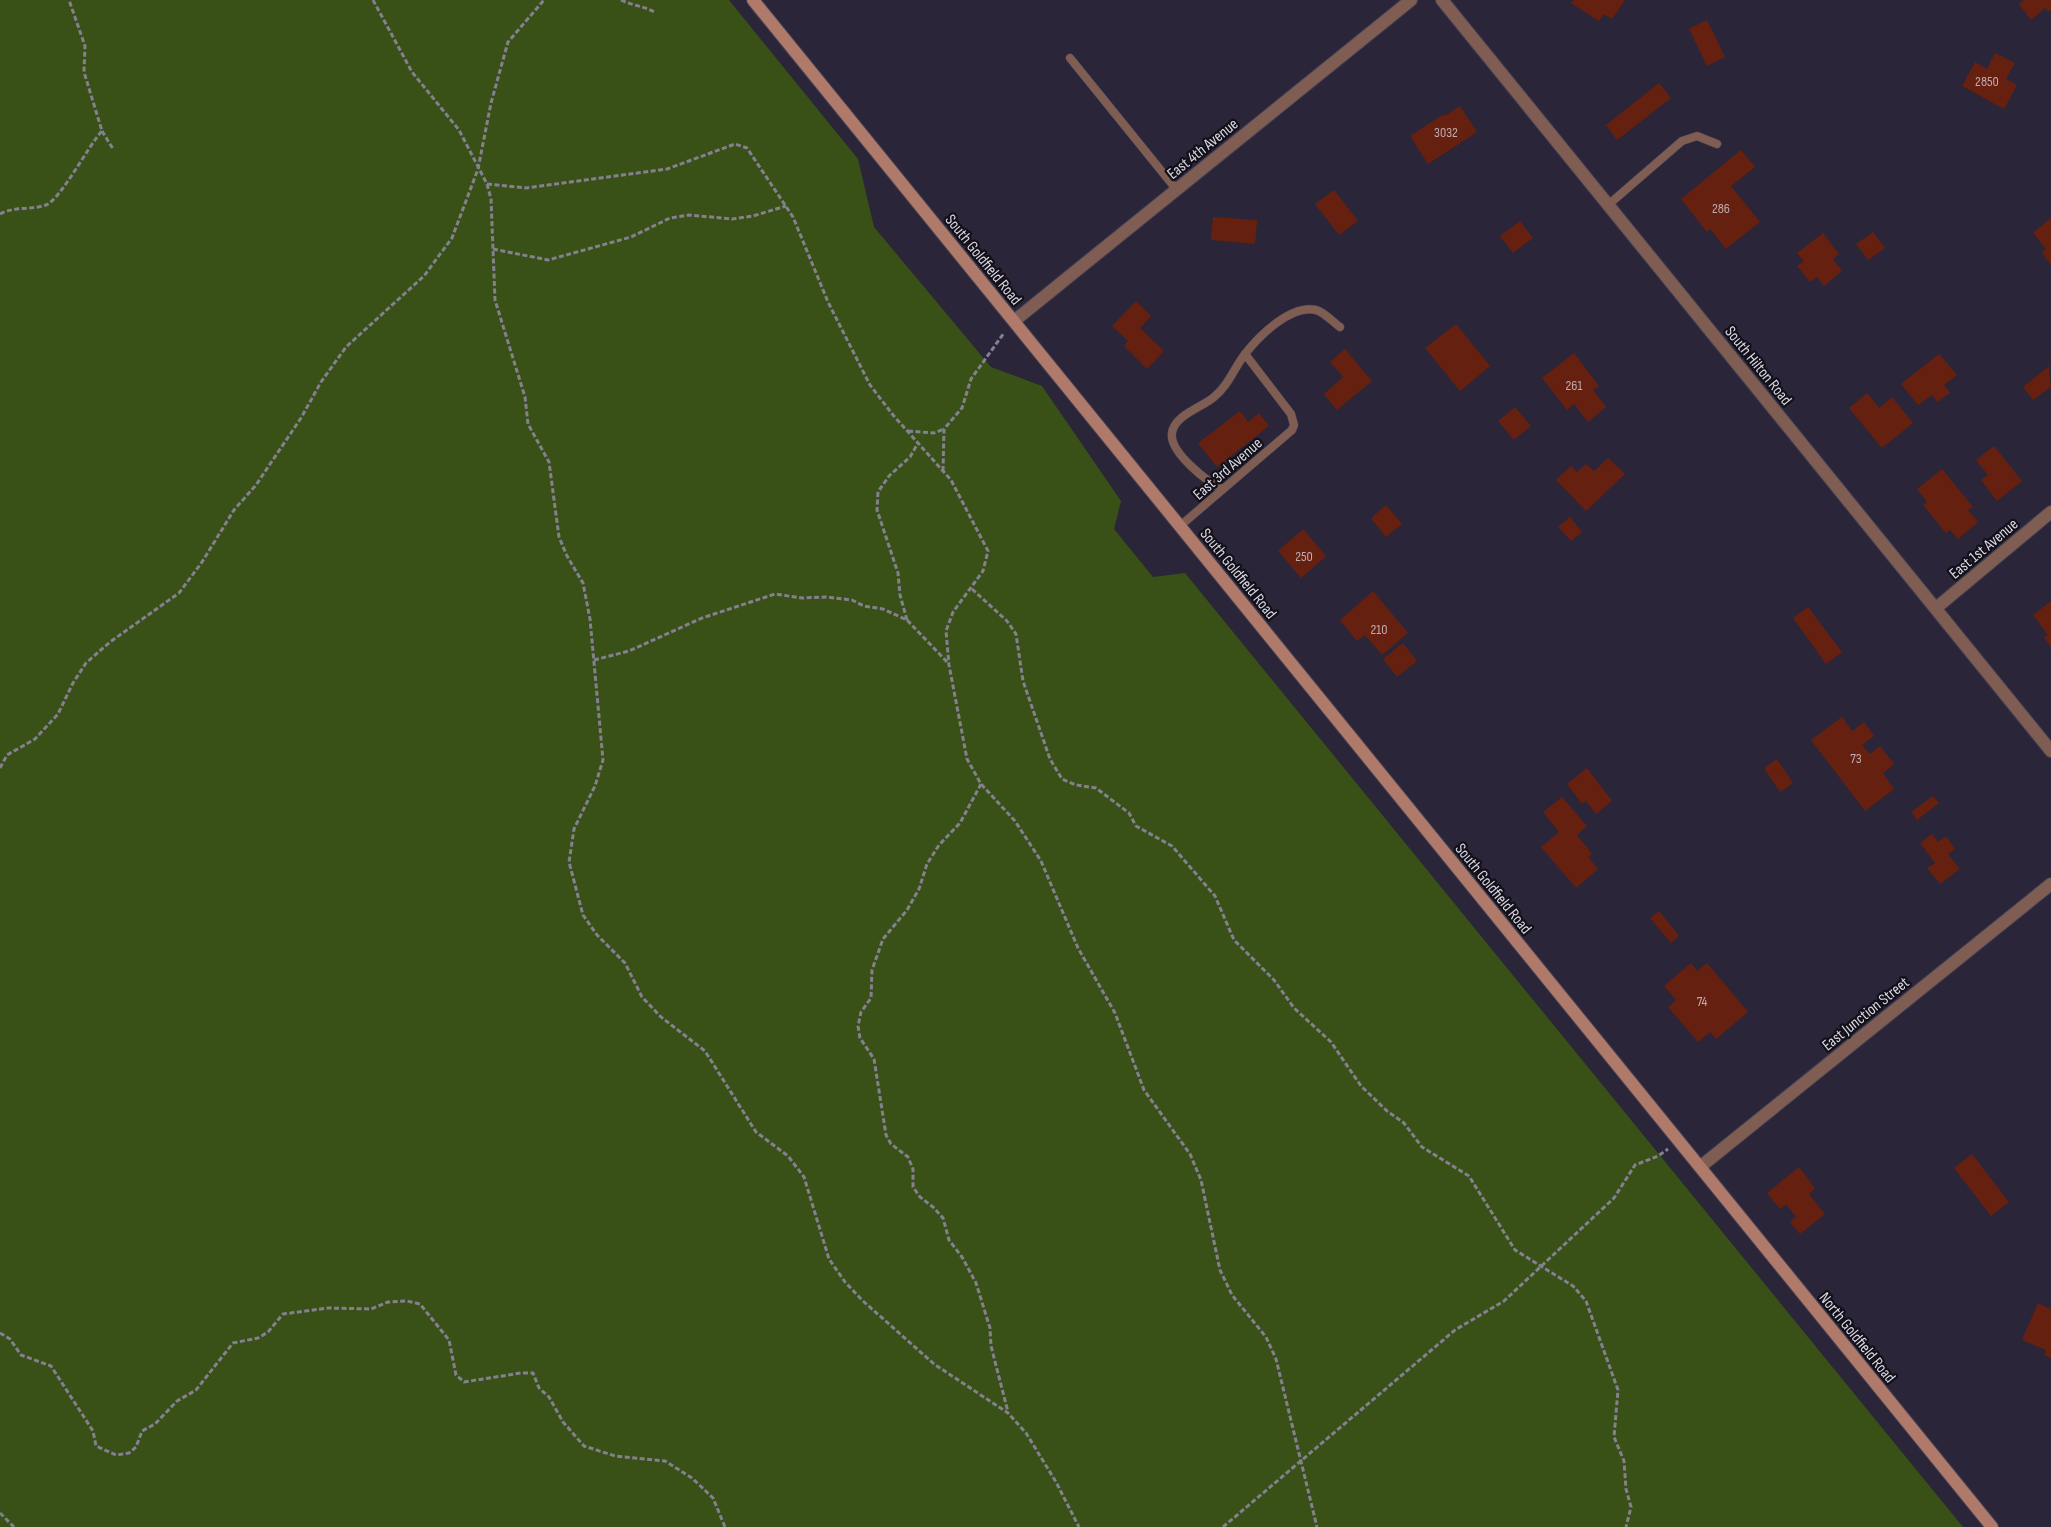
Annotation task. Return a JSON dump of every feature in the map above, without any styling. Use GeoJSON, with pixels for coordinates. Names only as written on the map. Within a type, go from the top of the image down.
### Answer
{"type":"FeatureCollection","features":[{"type":"Feature","properties":{"kind":"main road","name":"South Goldfield Road"},"geometry":{"type":"LineString","coordinates":[[753,0],[1700,1167]]}},
{"type":"Feature","properties":{"kind":"main road","name":"North Goldfield Road"},"geometry":{"type":"LineString","coordinates":[[1700,1167],[1992,1527]]}},
{"type":"Feature","properties":{"kind":"street","name":"East 4th Avenue"},"geometry":{"type":"LineString","coordinates":[[1014,321],[1411,0]]}},
{"type":"Feature","properties":{"kind":"street","name":"South Hilton Road"},"geometry":{"type":"LineString","coordinates":[[1442,0],[2051,751]]}},
{"type":"Feature","properties":{"kind":"street","name":"East 1st Avenue"},"geometry":{"type":"LineString","coordinates":[[1936,608],[2051,512]]}},
{"type":"Feature","properties":{"kind":"street","name":"East Junction Street"},"geometry":{"type":"LineString","coordinates":[[1700,1167],[2051,884]]}},
{"type":"Feature","properties":{"kind":"lane"},"geometry":{"type":"LineString","coordinates":[[1070,58],[1176,189]]}},
{"type":"Feature","properties":{"kind":"lane"},"geometry":{"type":"LineString","coordinates":[[1608,205],[1682,141],[1697,136],[1717,144]]}},
{"type":"Feature","properties":{"kind":"lane"},"geometry":{"type":"LineString","coordinates":[[1223,489],[1204,479],[1192,468],[1174,443],[1171,434],[1174,427],[1183,417],[1215,397],[1228,382],[1245,354],[1284,316],[1303,309],[1318,310],[1340,327]]}},
{"type":"Feature","properties":{"kind":"lane","name":"East 3rd Avenue"},"geometry":{"type":"LineString","coordinates":[[1180,526],[1292,430],[1294,425],[1291,414],[1245,354]]}},
{"type":"Feature","properties":{"kind":"path"},"geometry":{"type":"LineString","coordinates":[[70,0],[85,46],[84,72],[102,131],[113,149]]}},
{"type":"Feature","properties":{"kind":"path"},"geometry":{"type":"LineString","coordinates":[[373,0],[412,72],[459,130],[487,184],[491,199],[494,300],[525,397],[528,424],[549,462],[559,537],[566,556],[583,583],[594,660],[603,760],[595,786],[574,829],[569,862],[583,915],[597,936],[625,963],[642,997],[660,1017],[705,1050],[756,1132],[788,1156],[804,1177],[829,1259],[845,1282],[863,1301],[934,1364],[1008,1413],[1026,1433],[1056,1482],[1079,1527]]}},
{"type":"Feature","properties":{"kind":"path"},"geometry":{"type":"LineString","coordinates":[[0,768],[7,754],[34,739],[58,714],[73,683],[86,663],[110,642],[160,609],[179,593],[202,562],[234,510],[265,471],[301,418],[321,382],[346,348],[424,276],[452,238],[478,169],[491,103],[508,42],[544,0]]}},
{"type":"Feature","properties":{"kind":"path"},"geometry":{"type":"LineString","coordinates":[[621,0],[634,7],[648,8],[656,13]]}},
{"type":"Feature","properties":{"kind":"path"},"geometry":{"type":"LineString","coordinates":[[0,214],[24,207],[46,205],[59,194],[82,162],[90,144],[102,131]]}},
{"type":"Feature","properties":{"kind":"path"},"geometry":{"type":"LineString","coordinates":[[487,184],[526,188],[667,169],[735,144],[746,148],[793,217],[828,302],[870,385],[907,431],[951,480],[988,551],[983,571],[972,590],[953,612],[946,631],[949,665],[967,759],[980,784],[1015,821],[1041,861],[1078,948],[1115,1013],[1144,1090],[1190,1154],[1201,1180],[1220,1270],[1232,1295],[1266,1336],[1276,1359],[1317,1527]]}},
{"type":"Feature","properties":{"kind":"path"},"geometry":{"type":"LineString","coordinates":[[493,250],[548,260],[631,237],[670,218],[689,215],[732,219],[753,216],[786,206]]}},
{"type":"Feature","properties":{"kind":"path"},"geometry":{"type":"LineString","coordinates":[[907,431],[934,433],[944,429],[962,408],[971,379],[1014,321]]}},
{"type":"Feature","properties":{"kind":"path"},"geometry":{"type":"LineString","coordinates":[[944,429],[944,472]]}},
{"type":"Feature","properties":{"kind":"path"},"geometry":{"type":"LineString","coordinates":[[907,620],[900,595],[898,573],[877,510],[878,492],[889,476],[910,457],[918,443]]}},
{"type":"Feature","properties":{"kind":"path"},"geometry":{"type":"LineString","coordinates":[[972,590],[1007,621],[1016,634],[1023,681],[1050,759],[1062,780],[1076,785],[1096,788],[1129,814],[1136,826],[1172,846],[1215,896],[1234,940],[1274,980],[1294,1008],[1331,1042],[1361,1086],[1387,1111],[1404,1123],[1422,1147],[1469,1176],[1515,1250],[1573,1286],[1586,1301],[1618,1390],[1614,1437],[1624,1461],[1626,1489],[1631,1507],[1626,1527]]}},
{"type":"Feature","properties":{"kind":"path"},"geometry":{"type":"LineString","coordinates":[[594,660],[629,651],[702,618],[774,594],[802,598],[826,597],[852,600],[864,606],[883,609],[907,620],[949,665]]}},
{"type":"Feature","properties":{"kind":"path"},"geometry":{"type":"LineString","coordinates":[[980,784],[960,823],[939,845],[927,864],[920,889],[907,910],[883,939],[872,970],[871,998],[861,1012],[858,1026],[860,1038],[874,1059],[886,1135],[891,1144],[908,1157],[913,1169],[913,1187],[920,1198],[934,1207],[943,1218],[949,1240],[962,1257],[976,1283],[990,1328],[991,1346],[1008,1413]]}},
{"type":"Feature","properties":{"kind":"path"},"geometry":{"type":"LineString","coordinates":[[1223,1527],[1455,1330],[1504,1300],[1614,1198],[1635,1165],[1658,1156],[1678,1140]]}},
{"type":"Feature","properties":{"kind":"path"},"geometry":{"type":"LineString","coordinates":[[0,1333],[10,1340],[21,1355],[51,1366],[93,1431],[96,1446],[116,1455],[129,1453],[136,1447],[142,1431],[155,1424],[177,1401],[196,1390],[233,1343],[263,1335],[283,1314],[328,1308],[371,1309],[388,1302],[407,1300],[420,1304],[449,1340],[456,1375],[464,1382],[521,1373],[533,1373],[538,1388],[549,1397],[563,1422],[584,1446],[615,1456],[665,1461],[692,1478],[713,1498],[725,1527]]}},
{"type":"Feature","properties":{"kind":"path"},"geometry":{"type":"LineString","coordinates":[[0,1512],[14,1527]]}},
{"type":"Feature","properties":{"kind":"green space"},"geometry":{"type":"Polygon","coordinates":[[[0,0],[729,0],[858,159],[874,227],[991,367],[1042,386],[1121,501],[1114,529],[1153,577],[1185,573],[1963,1527],[0,1527],[0,0]]]}},
{"type":"Feature","properties":{"kind":"building"},"geometry":{"type":"Polygon","coordinates":[[[1574,0],[1625,0],[1612,19],[1604,14],[1599,21],[1571,3],[1574,0]]]}},
{"type":"Feature","properties":{"kind":"building"},"geometry":{"type":"Polygon","coordinates":[[[2024,0],[2051,0],[2051,10],[2048,12],[2045,8],[2031,20],[2019,4],[2024,0]]]}},
{"type":"Feature","properties":{"kind":"building"},"geometry":{"type":"Polygon","coordinates":[[[1707,20],[1725,57],[1707,66],[1689,29],[1707,20]]]}},
{"type":"Feature","properties":{"kind":"building"},"geometry":{"type":"Polygon","coordinates":[[[1995,53],[2015,63],[2006,79],[2017,85],[2004,109],[1962,86],[1975,62],[1987,69],[1995,53]]]}},
{"type":"Feature","properties":{"kind":"building"},"geometry":{"type":"Polygon","coordinates":[[[1659,83],[1671,98],[1617,140],[1606,125],[1659,83]]]}},
{"type":"Feature","properties":{"kind":"building"},"geometry":{"type":"Polygon","coordinates":[[[1460,106],[1477,132],[1428,164],[1410,136],[1460,106]]]}},
{"type":"Feature","properties":{"kind":"building"},"geometry":{"type":"Polygon","coordinates":[[[1741,150],[1755,167],[1731,186],[1760,222],[1726,249],[1710,229],[1707,232],[1681,199],[1741,150]]]}},
{"type":"Feature","properties":{"kind":"building"},"geometry":{"type":"Polygon","coordinates":[[[1334,190],[1358,221],[1339,235],[1315,204],[1334,190]]]}},
{"type":"Feature","properties":{"kind":"building"},"geometry":{"type":"Polygon","coordinates":[[[1213,217],[1257,220],[1255,244],[1211,240],[1213,217]]]}},
{"type":"Feature","properties":{"kind":"building"},"geometry":{"type":"Polygon","coordinates":[[[2051,218],[2051,265],[2042,253],[2046,249],[2033,233],[2051,218]]]}},
{"type":"Feature","properties":{"kind":"building"},"geometry":{"type":"Polygon","coordinates":[[[1520,221],[1533,238],[1513,253],[1500,236],[1520,221]]]}},
{"type":"Feature","properties":{"kind":"building"},"geometry":{"type":"Polygon","coordinates":[[[1873,232],[1885,248],[1868,260],[1856,244],[1873,232]]]}},
{"type":"Feature","properties":{"kind":"building"},"geometry":{"type":"Polygon","coordinates":[[[1823,233],[1839,254],[1833,259],[1842,271],[1824,286],[1817,277],[1810,282],[1797,266],[1804,261],[1797,253],[1823,233]]]}},
{"type":"Feature","properties":{"kind":"building"},"geometry":{"type":"Polygon","coordinates":[[[1136,301],[1151,316],[1140,328],[1164,351],[1147,369],[1124,346],[1128,341],[1112,326],[1136,301]]]}},
{"type":"Feature","properties":{"kind":"building"},"geometry":{"type":"Polygon","coordinates":[[[1456,324],[1490,366],[1460,391],[1425,348],[1456,324]]]}},
{"type":"Feature","properties":{"kind":"building"},"geometry":{"type":"Polygon","coordinates":[[[1345,349],[1372,381],[1337,410],[1324,394],[1343,377],[1330,362],[1345,349]]]}},
{"type":"Feature","properties":{"kind":"building"},"geometry":{"type":"Polygon","coordinates":[[[1574,353],[1599,386],[1593,390],[1606,407],[1588,422],[1574,404],[1567,410],[1542,378],[1574,353]]]}},
{"type":"Feature","properties":{"kind":"building"},"geometry":{"type":"Polygon","coordinates":[[[1939,354],[1957,375],[1944,385],[1950,393],[1937,402],[1932,395],[1918,405],[1901,384],[1939,354]]]}},
{"type":"Feature","properties":{"kind":"building"},"geometry":{"type":"Polygon","coordinates":[[[2049,366],[2051,387],[2033,400],[2023,387],[2049,366]]]}},
{"type":"Feature","properties":{"kind":"building"},"geometry":{"type":"Polygon","coordinates":[[[1867,393],[1879,408],[1892,397],[1913,423],[1882,448],[1849,408],[1867,393]]]}},
{"type":"Feature","properties":{"kind":"building"},"geometry":{"type":"Polygon","coordinates":[[[1515,407],[1531,426],[1514,440],[1498,421],[1515,407]]]}},
{"type":"Feature","properties":{"kind":"building"},"geometry":{"type":"Polygon","coordinates":[[[1240,411],[1248,422],[1259,413],[1269,426],[1217,467],[1198,443],[1240,411]]]}},
{"type":"Feature","properties":{"kind":"building"},"geometry":{"type":"Polygon","coordinates":[[[1994,446],[2022,481],[1997,501],[1981,480],[1988,475],[1976,460],[1994,446]]]}},
{"type":"Feature","properties":{"kind":"building"},"geometry":{"type":"Polygon","coordinates":[[[1608,458],[1625,474],[1586,511],[1556,480],[1571,466],[1577,472],[1586,464],[1594,471],[1608,458]]]}},
{"type":"Feature","properties":{"kind":"building"},"geometry":{"type":"Polygon","coordinates":[[[1942,469],[1973,507],[1968,510],[1978,522],[1958,539],[1950,530],[1946,533],[1923,505],[1927,502],[1917,489],[1942,469]]]}},
{"type":"Feature","properties":{"kind":"building"},"geometry":{"type":"Polygon","coordinates":[[[1386,505],[1402,524],[1386,537],[1371,518],[1386,505]]]}},
{"type":"Feature","properties":{"kind":"building"},"geometry":{"type":"Polygon","coordinates":[[[1570,517],[1582,532],[1571,541],[1558,527],[1570,517]]]}},
{"type":"Feature","properties":{"kind":"building"},"geometry":{"type":"Polygon","coordinates":[[[1303,529],[1326,556],[1301,578],[1278,551],[1303,529]]]}},
{"type":"Feature","properties":{"kind":"building"},"geometry":{"type":"Polygon","coordinates":[[[1373,591],[1408,633],[1382,655],[1365,635],[1357,641],[1340,620],[1373,591]]]}},
{"type":"Feature","properties":{"kind":"building"},"geometry":{"type":"Polygon","coordinates":[[[2051,601],[2051,647],[2044,638],[2048,635],[2033,615],[2051,601]]]}},
{"type":"Feature","properties":{"kind":"building"},"geometry":{"type":"Polygon","coordinates":[[[1808,607],[1842,652],[1826,664],[1793,618],[1808,607]]]}},
{"type":"Feature","properties":{"kind":"building"},"geometry":{"type":"Polygon","coordinates":[[[1403,643],[1417,661],[1397,677],[1383,659],[1403,643]]]}},
{"type":"Feature","properties":{"kind":"building"},"geometry":{"type":"Polygon","coordinates":[[[1842,717],[1852,731],[1864,722],[1874,736],[1862,745],[1870,754],[1880,746],[1894,764],[1883,773],[1894,789],[1865,811],[1811,740],[1842,717]]]}},
{"type":"Feature","properties":{"kind":"building"},"geometry":{"type":"Polygon","coordinates":[[[1777,759],[1793,783],[1780,792],[1764,768],[1777,759]]]}},
{"type":"Feature","properties":{"kind":"building"},"geometry":{"type":"Polygon","coordinates":[[[1587,768],[1612,801],[1596,814],[1586,801],[1582,804],[1567,784],[1587,768]]]}},
{"type":"Feature","properties":{"kind":"building"},"geometry":{"type":"Polygon","coordinates":[[[1933,796],[1939,803],[1917,820],[1911,812],[1933,796]]]}},
{"type":"Feature","properties":{"kind":"building"},"geometry":{"type":"Polygon","coordinates":[[[1562,797],[1587,826],[1577,835],[1592,854],[1588,857],[1598,869],[1576,888],[1541,847],[1559,832],[1543,812],[1562,797]]]}},
{"type":"Feature","properties":{"kind":"building"},"geometry":{"type":"Polygon","coordinates":[[[1932,834],[1938,842],[1946,836],[1955,849],[1948,854],[1960,869],[1940,884],[1927,868],[1935,863],[1920,843],[1932,834]]]}},
{"type":"Feature","properties":{"kind":"building"},"geometry":{"type":"Polygon","coordinates":[[[1659,911],[1679,936],[1671,943],[1650,918],[1659,911]]]}},
{"type":"Feature","properties":{"kind":"building"},"geometry":{"type":"Polygon","coordinates":[[[1691,963],[1697,971],[1707,963],[1748,1012],[1716,1039],[1710,1032],[1698,1042],[1668,1007],[1676,1000],[1664,986],[1691,963]]]}},
{"type":"Feature","properties":{"kind":"building"},"geometry":{"type":"Polygon","coordinates":[[[1972,1154],[2009,1202],[1991,1216],[1954,1168],[1972,1154]]]}},
{"type":"Feature","properties":{"kind":"building"},"geometry":{"type":"Polygon","coordinates":[[[1799,1167],[1815,1188],[1809,1194],[1825,1214],[1800,1234],[1790,1222],[1796,1217],[1786,1204],[1780,1209],[1767,1193],[1799,1167]]]}},
{"type":"Feature","properties":{"kind":"building"},"geometry":{"type":"Polygon","coordinates":[[[2038,1303],[2051,1309],[2051,1358],[2044,1355],[2046,1350],[2022,1340],[2038,1303]]]}}]}
